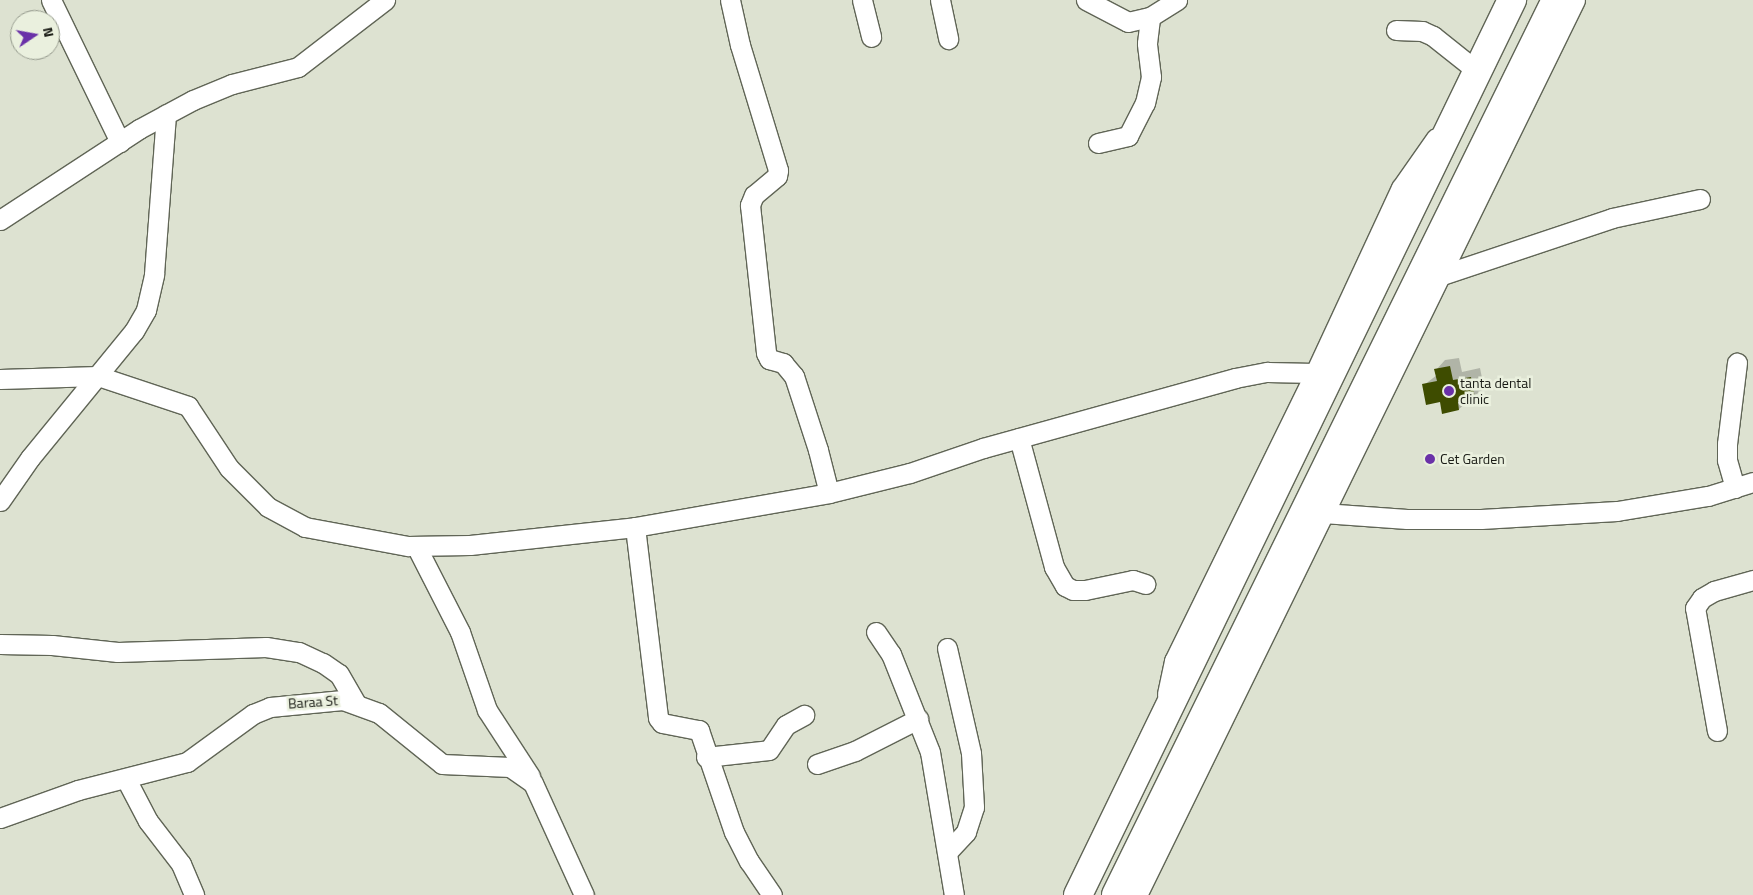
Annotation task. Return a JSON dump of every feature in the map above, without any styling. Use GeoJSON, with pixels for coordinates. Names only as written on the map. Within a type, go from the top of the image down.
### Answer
{"type":"FeatureCollection","features":[{"type":"Feature","properties":{"kind":"highway"},"geometry":{"type":"LineString","coordinates":[[1078,895],[1163,715],[1512,0]]}},
{"type":"Feature","properties":{"kind":"highway"},"geometry":{"type":"LineString","coordinates":[[1116,895],[1556,0]]}},
{"type":"Feature","properties":{"kind":"highway"},"geometry":{"type":"LineString","coordinates":[[1163,715],[1195,734]]}},
{"type":"Feature","properties":{"kind":"highway"},"geometry":{"type":"LineString","coordinates":[[1119,809],[1150,828]]}},
{"type":"Feature","properties":{"kind":"street"},"geometry":{"type":"LineString","coordinates":[[51,0],[120,142]]}},
{"type":"Feature","properties":{"kind":"street"},"geometry":{"type":"LineString","coordinates":[[0,220],[166,114],[225,87],[298,66],[385,0]]}},
{"type":"Feature","properties":{"kind":"street"},"geometry":{"type":"LineString","coordinates":[[730,0],[740,45],[778,170],[777,176],[754,195],[750,205],[766,353],[769,359],[784,363],[794,376],[818,450],[828,493]]}},
{"type":"Feature","properties":{"kind":"street"},"geometry":{"type":"LineString","coordinates":[[862,0],[871,37]]}},
{"type":"Feature","properties":{"kind":"street"},"geometry":{"type":"LineString","coordinates":[[940,0],[948,39]]}},
{"type":"Feature","properties":{"kind":"street"},"geometry":{"type":"LineString","coordinates":[[1086,0],[1104,6],[1128,22],[1150,17],[1177,0]]}},
{"type":"Feature","properties":{"kind":"street"},"geometry":{"type":"LineString","coordinates":[[1137,895],[1576,0]]}},
{"type":"Feature","properties":{"kind":"street"},"geometry":{"type":"LineString","coordinates":[[1098,143],[1128,136],[1145,104],[1151,77],[1147,43],[1150,17]]}},
{"type":"Feature","properties":{"kind":"street"},"geometry":{"type":"LineString","coordinates":[[1396,30],[1422,31],[1433,36],[1477,72]]}},
{"type":"Feature","properties":{"kind":"street"},"geometry":{"type":"LineString","coordinates":[[0,502],[134,331],[150,300],[166,114]]}},
{"type":"Feature","properties":{"kind":"street"},"geometry":{"type":"LineString","coordinates":[[1163,715],[1174,661],[1315,373],[1400,188],[1415,164],[1455,116]]}},
{"type":"Feature","properties":{"kind":"street"},"geometry":{"type":"LineString","coordinates":[[1442,275],[1612,218],[1700,199]]}},
{"type":"Feature","properties":{"kind":"street"},"geometry":{"type":"LineString","coordinates":[[1735,488],[1727,460],[1727,444],[1737,363]]}},
{"type":"Feature","properties":{"kind":"street"},"geometry":{"type":"LineString","coordinates":[[0,379],[98,376],[188,406],[230,468],[268,507],[305,527],[416,546],[470,545],[635,527],[828,493],[910,473],[1019,438],[1235,378],[1267,372],[1315,373]]}},
{"type":"Feature","properties":{"kind":"street"},"geometry":{"type":"LineString","coordinates":[[1019,438],[1054,567],[1065,586],[1073,590],[1085,590],[1133,580],[1144,584]]}},
{"type":"Feature","properties":{"kind":"street"},"geometry":{"type":"LineString","coordinates":[[1323,513],[1406,519],[1472,519],[1617,512],[1708,496],[1753,482]]}},
{"type":"Feature","properties":{"kind":"street"},"geometry":{"type":"LineString","coordinates":[[635,527],[658,718],[662,723],[696,727],[734,832],[749,861],[772,895]]}},
{"type":"Feature","properties":{"kind":"street"},"geometry":{"type":"LineString","coordinates":[[416,546],[460,632],[487,710],[533,783],[584,895]]}},
{"type":"Feature","properties":{"kind":"street"},"geometry":{"type":"LineString","coordinates":[[1717,730],[1695,608],[1702,598],[1714,592],[1753,580]]}},
{"type":"Feature","properties":{"kind":"street"},"geometry":{"type":"LineString","coordinates":[[876,632],[891,654],[930,752],[949,850],[951,889],[954,895]]}},
{"type":"Feature","properties":{"kind":"street"},"geometry":{"type":"LineString","coordinates":[[0,644],[52,645],[118,652],[266,647],[299,652],[323,663],[339,674],[355,702]]}},
{"type":"Feature","properties":{"kind":"street"},"geometry":{"type":"LineString","coordinates":[[947,648],[967,727],[974,792],[971,822],[949,850]]}},
{"type":"Feature","properties":{"kind":"street","name":"Baraa St"},"geometry":{"type":"LineString","coordinates":[[0,818],[78,790],[187,762],[204,753],[253,714],[270,707],[342,700],[355,702],[379,713],[442,764],[510,767],[533,783]]}},
{"type":"Feature","properties":{"kind":"street"},"geometry":{"type":"LineString","coordinates":[[706,756],[769,750],[786,725],[804,715]]}},
{"type":"Feature","properties":{"kind":"street"},"geometry":{"type":"LineString","coordinates":[[817,764],[855,751],[918,719]]}},
{"type":"Feature","properties":{"kind":"street"},"geometry":{"type":"LineString","coordinates":[[126,779],[148,821],[181,864],[194,895]]}},
{"type":"Feature","properties":{"kind":"building","name":"tanta dental clinic"},"geometry":{"type":"Polygon","coordinates":[[[1450,366],[1453,380],[1471,377],[1475,398],[1458,402],[1459,410],[1442,414],[1440,402],[1426,405],[1422,384],[1437,381],[1434,369],[1450,366]]]}},
{"type":"Feature","properties":{"kind":"place","name":"tanta dental clinic"},"geometry":{"type":"Point","coordinates":[1449,391]}},
{"type":"Feature","properties":{"kind":"place","name":"Cet Garden"},"geometry":{"type":"Point","coordinates":[1430,459]}}]}
